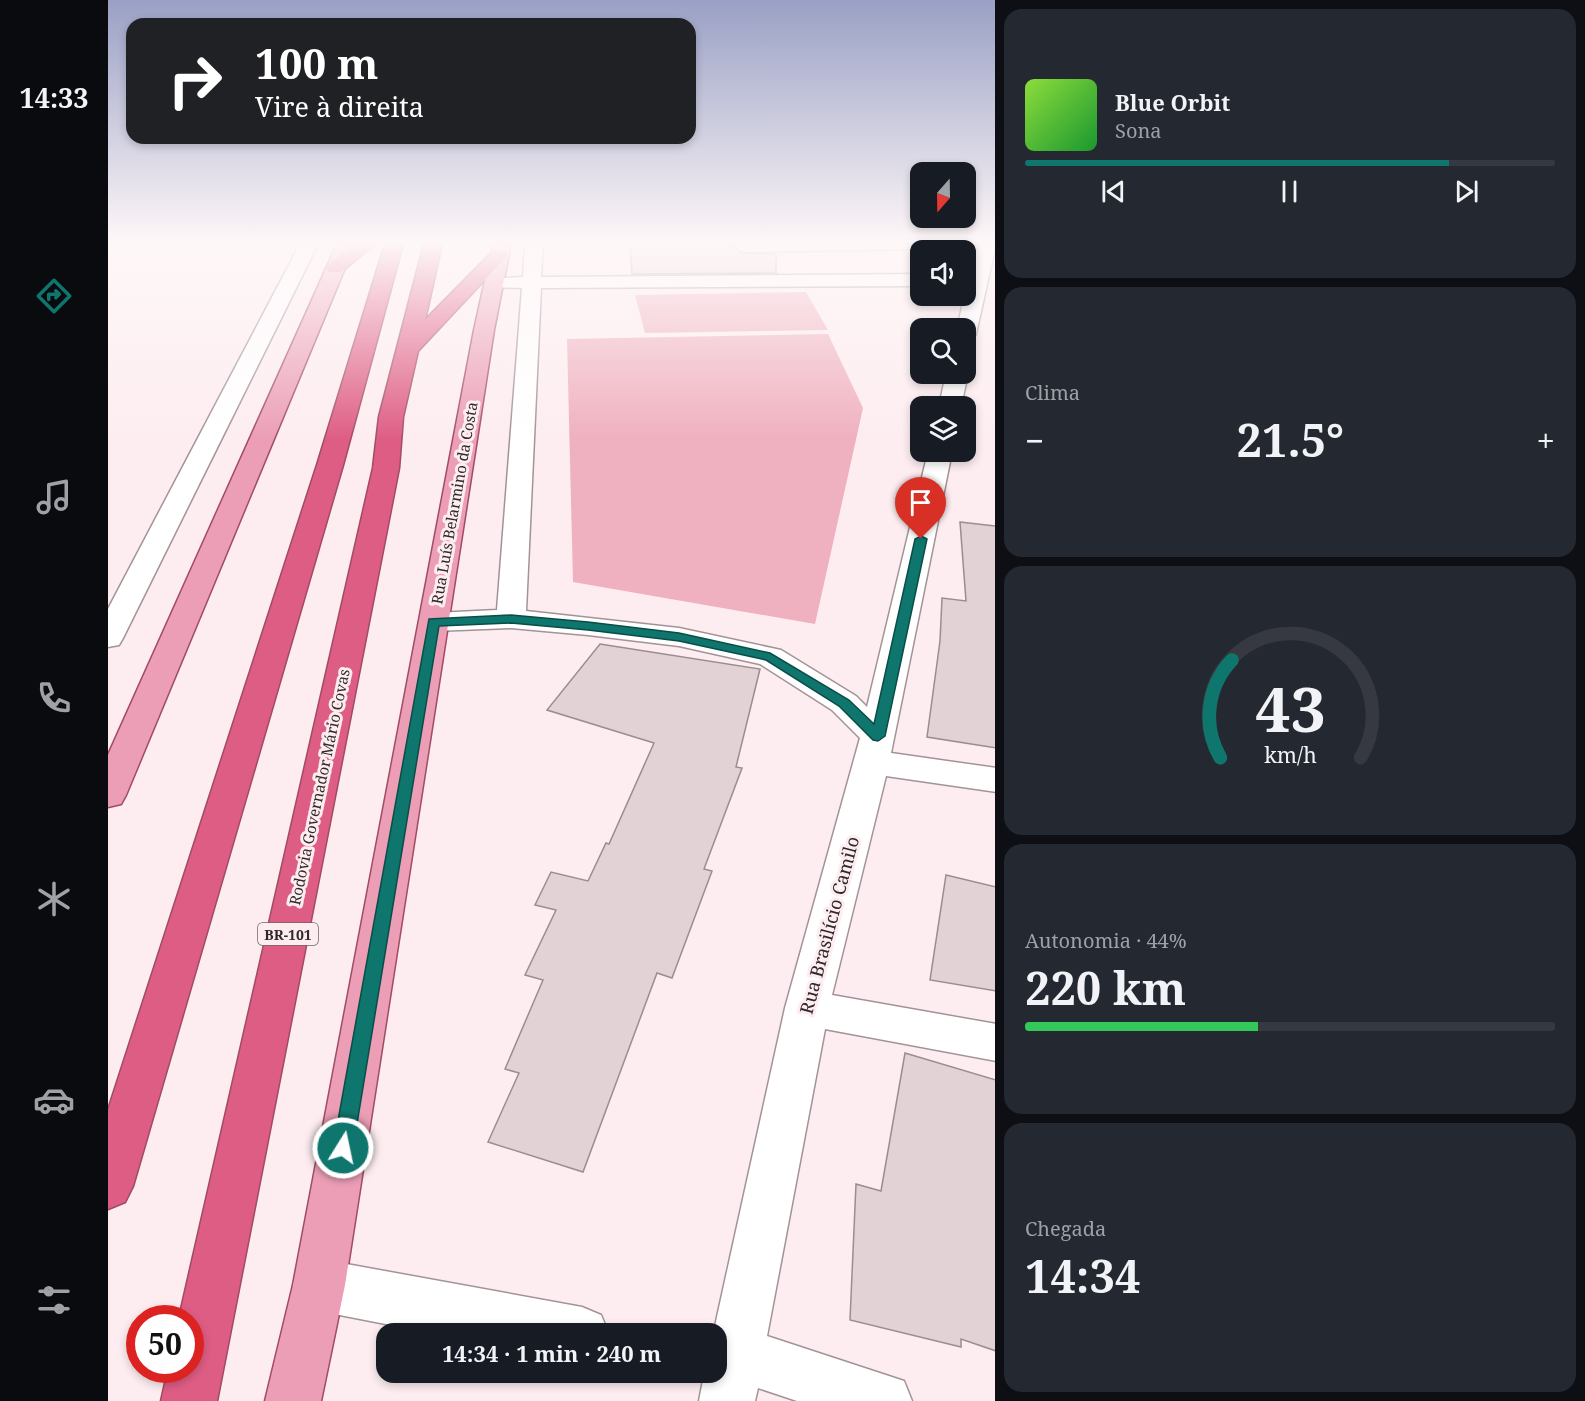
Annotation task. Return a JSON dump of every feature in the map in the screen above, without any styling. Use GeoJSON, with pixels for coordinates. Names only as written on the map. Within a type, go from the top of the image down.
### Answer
{"type":"FeatureCollection","features":[{"type":"Feature","properties":{"kind":"highway"},"geometry":{"type":"LineString","coordinates":[[108,1186],[330,465],[375,309]]}},
{"type":"Feature","properties":{"kind":"highway","name":"Rodovia Governador Mário Covas"},"geometry":{"type":"LineString","coordinates":[[189,1401],[386,468],[392,417],[416,309]]}},
{"type":"Feature","properties":{"kind":"highway"},"geometry":{"type":"LineString","coordinates":[[405,352],[444,309]]}},
{"type":"Feature","properties":{"kind":"main road"},"geometry":{"type":"LineString","coordinates":[[108,795],[317,309]]}},
{"type":"Feature","properties":{"kind":"main road","name":"Rua Luís Belarmino da Costa"},"geometry":{"type":"LineString","coordinates":[[293,1401],[319,1285],[489,309]]}},
{"type":"Feature","properties":{"kind":"street"},"geometry":{"type":"LineString","coordinates":[[108,638],[276,309]]}},
{"type":"Feature","properties":{"kind":"street"},"geometry":{"type":"LineString","coordinates":[[511,619],[529,309]]}},
{"type":"Feature","properties":{"kind":"street","name":"Rua Brasilício Camilo"},"geometry":{"type":"LineString","coordinates":[[727,1369],[807,1008],[875,749],[938,462]]}},
{"type":"Feature","properties":{"kind":"street"},"geometry":{"type":"LineString","coordinates":[[434,622],[511,619],[679,637],[770,657],[844,703],[875,749],[995,780]]}},
{"type":"Feature","properties":{"kind":"street"},"geometry":{"type":"LineString","coordinates":[[807,1008],[995,1043]]}},
{"type":"Feature","properties":{"kind":"street"},"geometry":{"type":"LineString","coordinates":[[319,1285],[523,1323]]}},
{"type":"Feature","properties":{"kind":"street"},"geometry":{"type":"LineString","coordinates":[[727,1369],[884,1401]]}},
{"type":"Feature","properties":{"kind":"shaded area"},"geometry":{"type":"Polygon","coordinates":[[[639,309],[816,309],[828,330],[645,333],[639,309]]]}},
{"type":"Feature","properties":{"kind":"shaded area"},"geometry":{"type":"Polygon","coordinates":[[[828,334],[863,408],[815,624],[573,582],[567,339],[828,334]]]}},
{"type":"Feature","properties":{"kind":"building"},"geometry":{"type":"Polygon","coordinates":[[[960,522],[995,526],[995,748],[927,737],[940,641],[942,598],[966,601],[960,522]]]}},
{"type":"Feature","properties":{"kind":"building"},"geometry":{"type":"Polygon","coordinates":[[[600,644],[760,669],[736,767],[742,768],[704,869],[712,871],[672,978],[657,973],[583,1172],[488,1142],[519,1073],[505,1069],[543,980],[525,975],[556,910],[535,905],[551,872],[588,881],[606,843],[609,844],[654,743],[547,710],[600,644]]]}},
{"type":"Feature","properties":{"kind":"building"},"geometry":{"type":"Polygon","coordinates":[[[946,875],[995,887],[995,991],[930,980],[946,875]]]}},
{"type":"Feature","properties":{"kind":"building"},"geometry":{"type":"Polygon","coordinates":[[[905,1053],[995,1080],[995,1351],[961,1339],[961,1347],[850,1320],[856,1184],[881,1191],[905,1053]]]}},
{"type":"Feature","properties":{"kind":"route"},"geometry":{"type":"LineString","coordinates":[[343,1148],[434,622],[511,619],[588,626],[679,637],[770,657],[844,703],[878,736],[921,539]]}}]}
